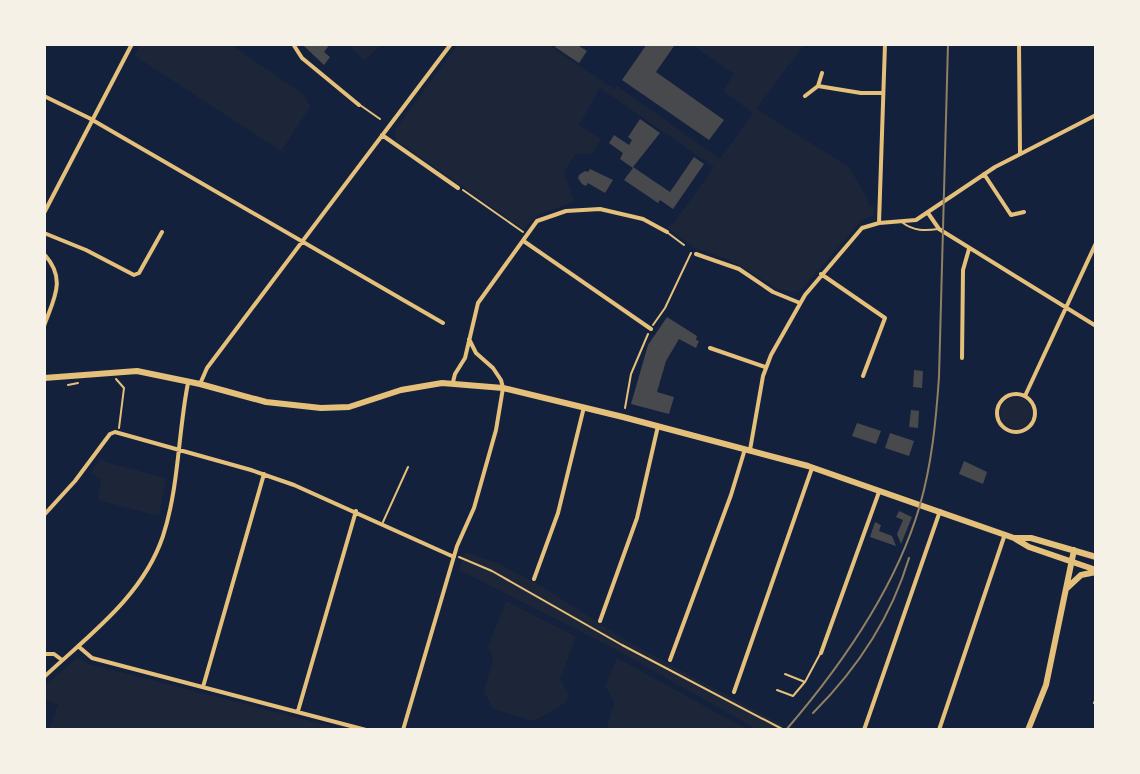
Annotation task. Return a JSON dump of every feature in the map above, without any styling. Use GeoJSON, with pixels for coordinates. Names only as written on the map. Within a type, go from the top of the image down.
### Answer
{"type":"FeatureCollection","features":[{"type":"Feature","properties":{"kind":"main road"},"geometry":{"type":"LineString","coordinates":[[44,378],[130,371],[189,381],[266,402],[335,408],[361,404],[401,390],[453,382],[503,388],[812,468],[1005,534],[1029,547],[1096,571]]}},
{"type":"Feature","properties":{"kind":"main road"},"geometry":{"type":"LineString","coordinates":[[1014,538],[1031,538],[1096,557]]}},
{"type":"Feature","properties":{"kind":"main road"},"geometry":{"type":"LineString","coordinates":[[1028,730],[1046,685],[1074,550]]}},
{"type":"Feature","properties":{"kind":"main road"},"geometry":{"type":"LineString","coordinates":[[1065,590],[1081,575],[1096,571]]}},
{"type":"Feature","properties":{"kind":"street"},"geometry":{"type":"LineString","coordinates":[[44,213],[132,44]]}},
{"type":"Feature","properties":{"kind":"street"},"geometry":{"type":"LineString","coordinates":[[293,44],[302,58],[359,105]]}},
{"type":"Feature","properties":{"kind":"street"},"geometry":{"type":"LineString","coordinates":[[200,384],[207,368],[451,44]]}},
{"type":"Feature","properties":{"kind":"street"},"geometry":{"type":"LineString","coordinates":[[879,223],[885,44]]}},
{"type":"Feature","properties":{"kind":"street"},"geometry":{"type":"LineString","coordinates":[[1019,44],[1020,153]]}},
{"type":"Feature","properties":{"kind":"street"},"geometry":{"type":"LineString","coordinates":[[805,96],[818,86],[822,73]]}},
{"type":"Feature","properties":{"kind":"street"},"geometry":{"type":"LineString","coordinates":[[818,86],[883,93]]}},
{"type":"Feature","properties":{"kind":"street"},"geometry":{"type":"LineString","coordinates":[[44,96],[93,120],[443,323]]}},
{"type":"Feature","properties":{"kind":"street"},"geometry":{"type":"LineString","coordinates":[[668,665],[747,450],[765,367],[800,303],[821,274],[862,228],[879,223],[916,220],[1020,153],[1096,115]]}},
{"type":"Feature","properties":{"kind":"street"},"geometry":{"type":"LineString","coordinates":[[382,135],[458,188]]}},
{"type":"Feature","properties":{"kind":"street"},"geometry":{"type":"LineString","coordinates":[[984,174],[1011,215],[1024,212]]}},
{"type":"Feature","properties":{"kind":"street"},"geometry":{"type":"LineString","coordinates":[[453,382],[465,358],[476,309],[524,241],[531,226],[546,216],[589,208],[632,215],[667,232]]}},
{"type":"Feature","properties":{"kind":"street"},"geometry":{"type":"LineString","coordinates":[[928,213],[939,229],[1096,326]]}},
{"type":"Feature","properties":{"kind":"street"},"geometry":{"type":"LineString","coordinates":[[44,233],[134,275],[139,273],[162,232]]}},
{"type":"Feature","properties":{"kind":"street"},"geometry":{"type":"LineString","coordinates":[[524,241],[651,329]]}},
{"type":"Feature","properties":{"kind":"street"},"geometry":{"type":"LineString","coordinates":[[1025,396],[1096,243]]}},
{"type":"Feature","properties":{"kind":"street"},"geometry":{"type":"LineString","coordinates":[[962,358],[963,270],[969,249]]}},
{"type":"Feature","properties":{"kind":"street"},"geometry":{"type":"LineString","coordinates":[[694,253],[739,269],[773,292],[800,303]]}},
{"type":"Feature","properties":{"kind":"street"},"geometry":{"type":"LineString","coordinates":[[44,254],[58,277],[44,326]]}},
{"type":"Feature","properties":{"kind":"street"},"geometry":{"type":"LineString","coordinates":[[821,274],[885,318],[863,376]]}},
{"type":"Feature","properties":{"kind":"street"},"geometry":{"type":"LineString","coordinates":[[403,730],[454,557],[474,508],[491,451],[503,388],[498,374],[480,357],[469,339]]}},
{"type":"Feature","properties":{"kind":"street"},"geometry":{"type":"LineString","coordinates":[[710,348],[765,367]]}},
{"type":"Feature","properties":{"kind":"street"},"geometry":{"type":"LineString","coordinates":[[465,358],[480,357]]}},
{"type":"Feature","properties":{"kind":"street"},"geometry":{"type":"LineString","coordinates":[[44,677],[126,599],[153,558],[167,520],[189,381]]}},
{"type":"Feature","properties":{"kind":"street"},"geometry":{"type":"LineString","coordinates":[[1007,396],[1025,396],[1034,405],[1035,419],[1021,432],[1008,431],[997,417],[998,405],[1007,396]]}},
{"type":"Feature","properties":{"kind":"street"},"geometry":{"type":"LineString","coordinates":[[534,579],[558,513],[584,407]]}},
{"type":"Feature","properties":{"kind":"street"},"geometry":{"type":"LineString","coordinates":[[600,621],[637,518],[658,426]]}},
{"type":"Feature","properties":{"kind":"street"},"geometry":{"type":"LineString","coordinates":[[44,515],[75,481],[110,434],[118,432],[264,474],[356,511],[454,557]]}},
{"type":"Feature","properties":{"kind":"street"},"geometry":{"type":"LineString","coordinates":[[734,692],[812,468]]}},
{"type":"Feature","properties":{"kind":"street"},"geometry":{"type":"LineString","coordinates":[[203,687],[264,474]]}},
{"type":"Feature","properties":{"kind":"street"},"geometry":{"type":"LineString","coordinates":[[821,653],[880,490]]}},
{"type":"Feature","properties":{"kind":"street"},"geometry":{"type":"LineString","coordinates":[[298,711],[356,511]]}},
{"type":"Feature","properties":{"kind":"street"},"geometry":{"type":"LineString","coordinates":[[864,730],[940,511]]}},
{"type":"Feature","properties":{"kind":"street"},"geometry":{"type":"LineString","coordinates":[[939,730],[1005,534]]}},
{"type":"Feature","properties":{"kind":"street"},"geometry":{"type":"LineString","coordinates":[[78,646],[92,658],[366,730]]}},
{"type":"Feature","properties":{"kind":"street"},"geometry":{"type":"LineString","coordinates":[[44,654],[54,654],[62,660]]}},
{"type":"Feature","properties":{"kind":"lane"},"geometry":{"type":"LineString","coordinates":[[359,105],[380,119]]}},
{"type":"Feature","properties":{"kind":"lane"},"geometry":{"type":"LineString","coordinates":[[903,223],[911,229],[939,229]]}},
{"type":"Feature","properties":{"kind":"lane"},"geometry":{"type":"LineString","coordinates":[[667,232],[684,245]]}},
{"type":"Feature","properties":{"kind":"lane"},"geometry":{"type":"LineString","coordinates":[[382,523],[408,467]]}},
{"type":"Feature","properties":{"kind":"lane"},"geometry":{"type":"LineString","coordinates":[[777,690],[793,696],[805,682],[821,653]]}},
{"type":"Feature","properties":{"kind":"lane"},"geometry":{"type":"LineString","coordinates":[[785,674],[805,682]]}},
{"type":"Feature","properties":{"kind":"path"},"geometry":{"type":"LineString","coordinates":[[458,188],[526,234]]}},
{"type":"Feature","properties":{"kind":"path"},"geometry":{"type":"LineString","coordinates":[[625,408],[635,358],[694,253],[684,245]]}},
{"type":"Feature","properties":{"kind":"path"},"geometry":{"type":"LineString","coordinates":[[118,432],[124,388],[121,381]]}},
{"type":"Feature","properties":{"kind":"path"},"geometry":{"type":"LineString","coordinates":[[454,557],[492,571],[784,730]]}},
{"type":"Feature","properties":{"kind":"shaded area"},"geometry":{"type":"Polygon","coordinates":[[[140,44],[230,44],[304,95],[310,107],[281,151],[135,56],[140,44]]]}},
{"type":"Feature","properties":{"kind":"shaded area"},"geometry":{"type":"Polygon","coordinates":[[[348,44],[382,44],[364,61],[348,44]]]}},
{"type":"Feature","properties":{"kind":"shaded area"},"geometry":{"type":"Polygon","coordinates":[[[458,44],[547,44],[614,89],[617,86],[720,159],[753,113],[723,91],[734,74],[691,44],[805,44],[756,109],[849,167],[869,206],[874,206],[874,214],[860,222],[802,289],[793,292],[778,289],[730,260],[694,248],[667,227],[674,223],[714,167],[600,88],[579,125],[601,139],[592,154],[575,154],[564,172],[574,202],[539,214],[523,229],[396,140],[395,130],[458,44]]]}},
{"type":"Feature","properties":{"kind":"shaded area"},"geometry":{"type":"Polygon","coordinates":[[[1016,397],[1027,402],[1032,413],[1027,424],[1016,429],[1005,424],[1000,413],[1005,402],[1016,397]]]}},
{"type":"Feature","properties":{"kind":"shaded area"},"geometry":{"type":"Polygon","coordinates":[[[101,458],[105,462],[166,478],[159,516],[98,500],[101,480],[91,472],[101,458]]]}},
{"type":"Feature","properties":{"kind":"shaded area"},"geometry":{"type":"Polygon","coordinates":[[[465,552],[497,563],[538,584],[632,644],[784,726],[780,730],[758,730],[619,651],[459,570],[465,552]]]}},
{"type":"Feature","properties":{"kind":"shaded area"},"geometry":{"type":"Polygon","coordinates":[[[506,601],[576,637],[560,679],[568,693],[567,702],[534,721],[493,709],[484,692],[493,658],[488,647],[506,601]]]}},
{"type":"Feature","properties":{"kind":"shaded area"},"geometry":{"type":"Polygon","coordinates":[[[77,658],[89,664],[345,730],[49,730],[58,704],[44,699],[44,686],[77,658]]]}},
{"type":"Feature","properties":{"kind":"shaded area"},"geometry":{"type":"Polygon","coordinates":[[[617,658],[748,730],[606,730],[614,702],[605,686],[617,658]]]}},
{"type":"Feature","properties":{"kind":"building"},"geometry":{"type":"Polygon","coordinates":[[[330,44],[324,52],[330,57],[324,65],[304,46],[330,44]]]}},
{"type":"Feature","properties":{"kind":"building"},"geometry":{"type":"Polygon","coordinates":[[[557,44],[576,44],[587,51],[579,63],[555,47],[557,44]]]}},
{"type":"Feature","properties":{"kind":"building"},"geometry":{"type":"Polygon","coordinates":[[[647,44],[674,46],[656,72],[724,120],[709,140],[622,80],[647,44]]]}},
{"type":"Feature","properties":{"kind":"building"},"geometry":{"type":"Polygon","coordinates":[[[640,119],[660,133],[633,167],[670,192],[694,157],[704,164],[673,209],[660,200],[658,203],[624,180],[633,168],[620,159],[623,153],[609,143],[614,135],[629,145],[632,140],[628,137],[640,119]]]}},
{"type":"Feature","properties":{"kind":"building"},"geometry":{"type":"Polygon","coordinates":[[[590,169],[613,180],[605,193],[588,183],[586,186],[582,184],[578,178],[590,169]]]}},
{"type":"Feature","properties":{"kind":"building"},"geometry":{"type":"Polygon","coordinates":[[[667,317],[697,336],[696,340],[699,341],[696,348],[679,339],[666,361],[657,392],[674,397],[669,414],[631,404],[648,345],[667,317]]]}},
{"type":"Feature","properties":{"kind":"building"},"geometry":{"type":"Polygon","coordinates":[[[914,370],[923,371],[922,388],[913,387],[914,370]]]}},
{"type":"Feature","properties":{"kind":"building"},"geometry":{"type":"Polygon","coordinates":[[[911,410],[919,411],[918,428],[909,427],[911,410]]]}},
{"type":"Feature","properties":{"kind":"building"},"geometry":{"type":"Polygon","coordinates":[[[857,423],[881,431],[876,444],[852,436],[857,423]]]}},
{"type":"Feature","properties":{"kind":"building"},"geometry":{"type":"Polygon","coordinates":[[[890,433],[914,441],[909,456],[885,448],[890,433]]]}},
{"type":"Feature","properties":{"kind":"building"},"geometry":{"type":"Polygon","coordinates":[[[964,461],[987,472],[983,484],[959,474],[964,461]]]}},
{"type":"Feature","properties":{"kind":"building"},"geometry":{"type":"Polygon","coordinates":[[[899,511],[912,517],[901,544],[897,534],[903,520],[896,517],[899,511]]]}},
{"type":"Feature","properties":{"kind":"building"},"geometry":{"type":"Polygon","coordinates":[[[875,522],[881,525],[879,531],[892,536],[896,546],[870,537],[875,522]]]}},
{"type":"Feature","properties":{"kind":"railway"},"geometry":{"type":"LineString","coordinates":[[786,730],[847,652],[882,596],[910,536],[924,489],[933,441],[939,377],[948,44]]}},
{"type":"Feature","properties":{"kind":"railway"},"geometry":{"type":"LineString","coordinates":[[813,713],[844,679],[871,642],[893,601],[909,558]]}}]}
